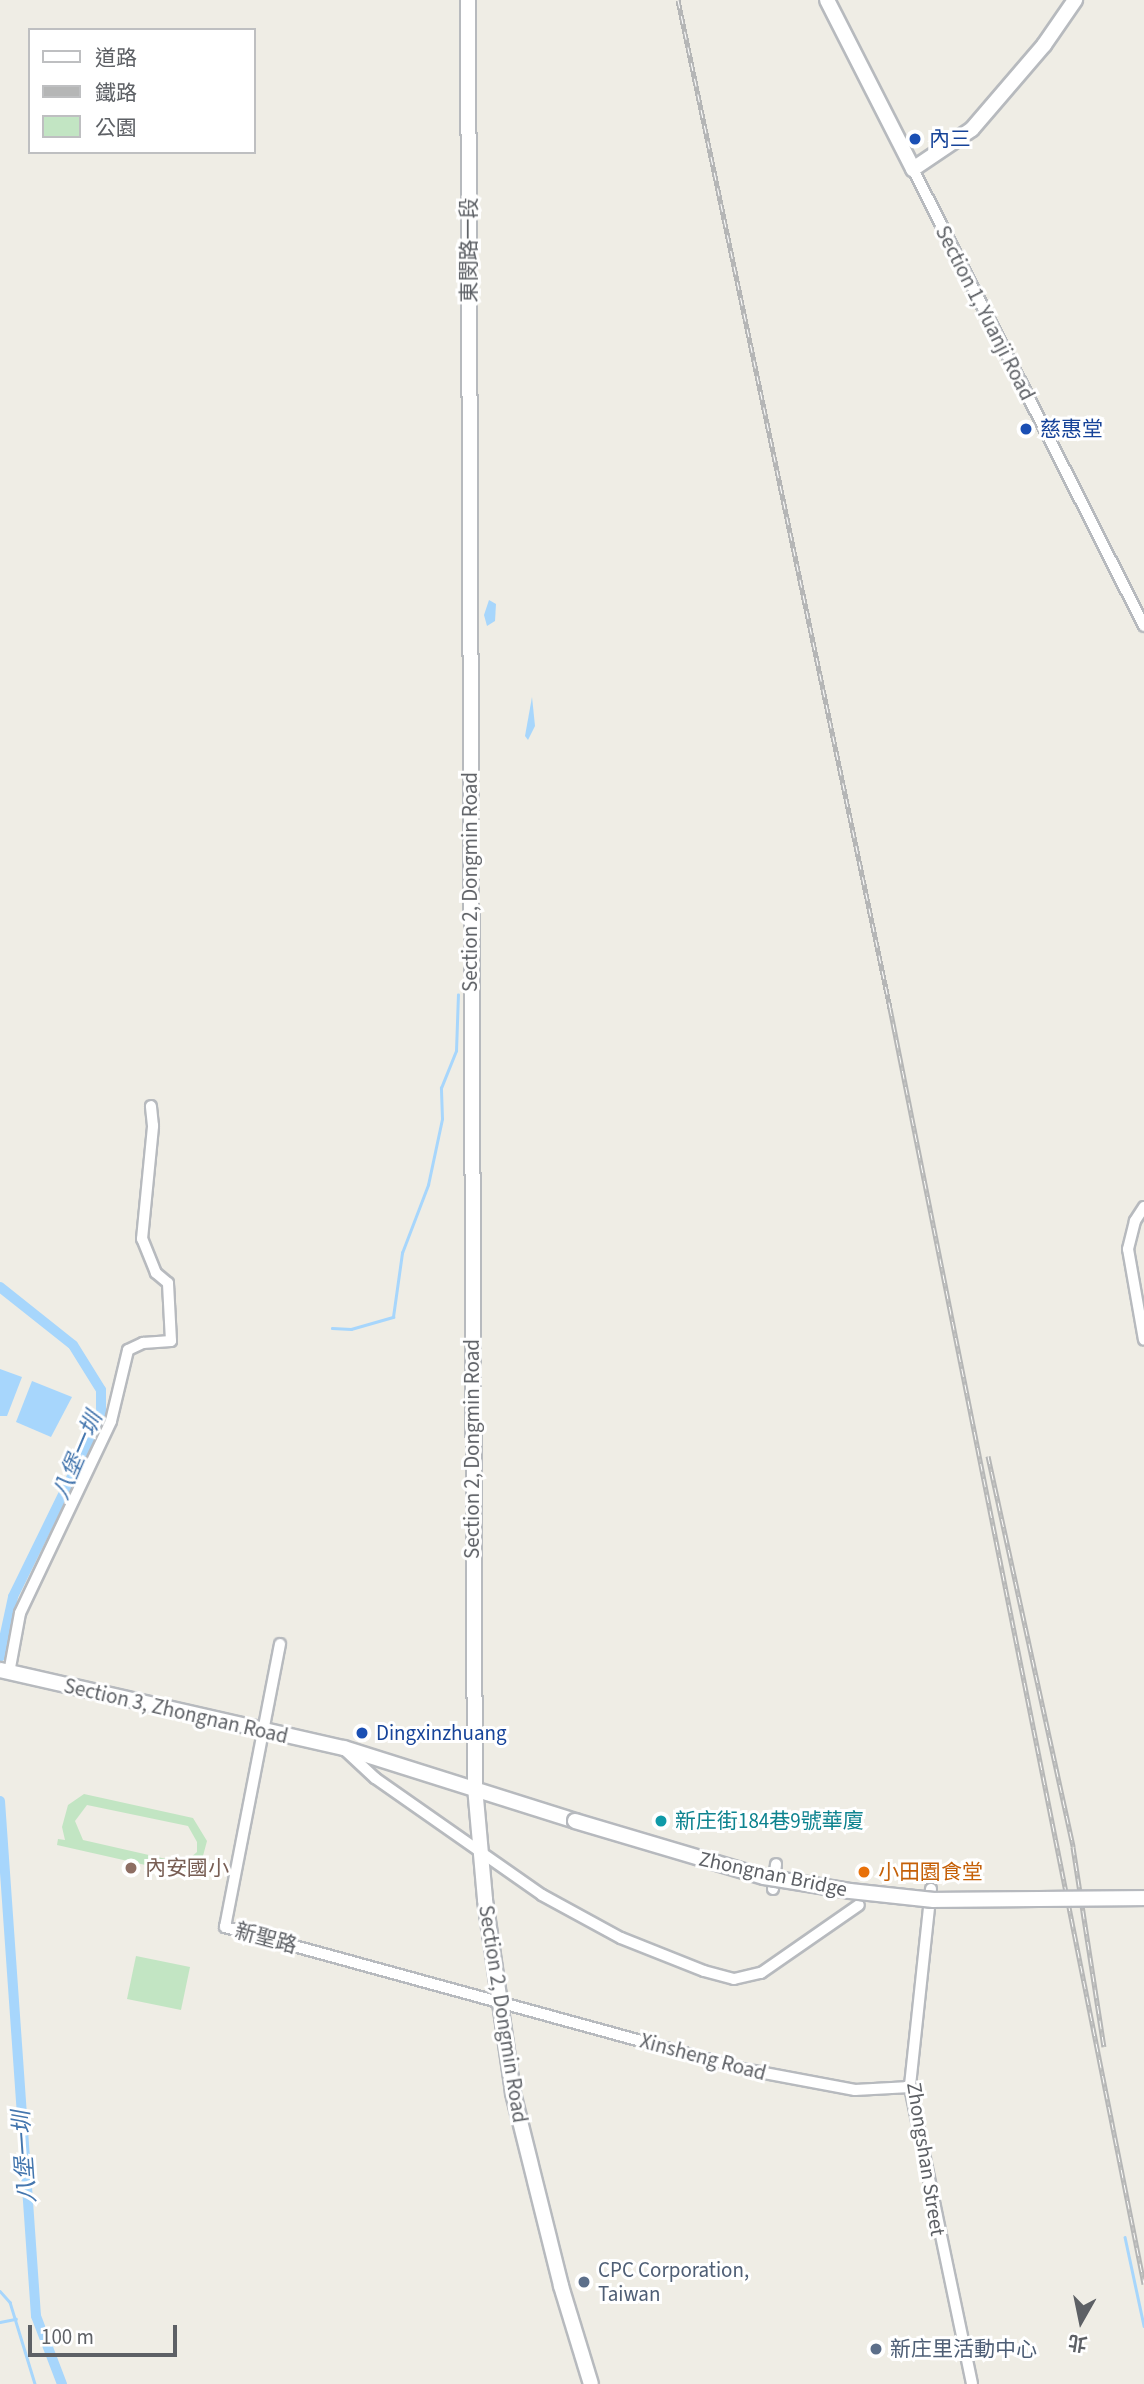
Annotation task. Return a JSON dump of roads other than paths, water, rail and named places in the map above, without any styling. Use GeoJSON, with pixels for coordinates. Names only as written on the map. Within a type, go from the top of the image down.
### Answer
{"type":"FeatureCollection","features":[{"type":"Feature","properties":{"kind":"main road","name":"東閔路一段"},"geometry":{"type":"LineString","coordinates":[[468,0],[470,500]]}},
{"type":"Feature","properties":{"kind":"main road","name":"Section 1, Yuanji Road"},"geometry":{"type":"LineString","coordinates":[[827,0],[913,169]]}},
{"type":"Feature","properties":{"kind":"main road"},"geometry":{"type":"LineString","coordinates":[[913,169],[972,129],[1044,45],[1075,0]]}},
{"type":"Feature","properties":{"kind":"main road","name":"Section 2, Dongmin Road"},"geometry":{"type":"LineString","coordinates":[[470,500],[475,1787],[479,1848],[520,2126],[591,2384]]}},
{"type":"Feature","properties":{"kind":"main road","name":"Section 3, Zhongnan Road"},"geometry":{"type":"LineString","coordinates":[[4,1672],[344,1748],[475,1787],[575,1821]]}},
{"type":"Feature","properties":{"kind":"main road","name":"Zhongnan Bridge"},"geometry":{"type":"LineString","coordinates":[[575,1821],[764,1877],[850,1891],[934,1900],[1144,1898]]}},
{"type":"Feature","properties":{"kind":"street","name":"Section 1, Yuanji Road"},"geometry":{"type":"LineString","coordinates":[[913,169],[1144,626]]}},
{"type":"Feature","properties":{"kind":"street"},"geometry":{"type":"LineString","coordinates":[[4,1672],[20,1614],[111,1421],[128,1350],[143,1343],[171,1341],[168,1283],[156,1273],[142,1239],[153,1126],[151,1106]]}},
{"type":"Feature","properties":{"kind":"street"},"geometry":{"type":"LineString","coordinates":[[1144,1207],[1135,1221],[1128,1248],[1144,1340]]}},
{"type":"Feature","properties":{"kind":"street"},"geometry":{"type":"LineString","coordinates":[[264,1731],[281,1644]]}},
{"type":"Feature","properties":{"kind":"street","name":"新聖路"},"geometry":{"type":"LineString","coordinates":[[264,1731],[225,1927],[500,2003]]}},
{"type":"Feature","properties":{"kind":"street"},"geometry":{"type":"LineString","coordinates":[[344,1748],[374,1778],[582,1919],[669,1958],[734,1979],[761,1973],[859,1905]]}},
{"type":"Feature","properties":{"kind":"street"},"geometry":{"type":"LineString","coordinates":[[773,1889],[776,1864]]}},
{"type":"Feature","properties":{"kind":"street","name":"Zhongshan Street"},"geometry":{"type":"LineString","coordinates":[[932,1889],[910,2087],[972,2384]]}},
{"type":"Feature","properties":{"kind":"street","name":"Xinsheng Road"},"geometry":{"type":"LineString","coordinates":[[500,2003],[743,2069],[855,2090],[910,2087]]}},
{"type":"Feature","properties":{"kind":"water"},"geometry":{"type":"Polygon","coordinates":[[[489,600],[496,604],[495,621],[487,626],[484,615],[489,600]]]}},
{"type":"Feature","properties":{"kind":"water"},"geometry":{"type":"Polygon","coordinates":[[[532,697],[535,726],[528,740],[525,736],[532,697]]]}},
{"type":"Feature","properties":{"kind":"water"},"geometry":{"type":"Polygon","coordinates":[[[0,1369],[22,1377],[7,1416],[0,1416],[0,1369]]]}},
{"type":"Feature","properties":{"kind":"water"},"geometry":{"type":"Polygon","coordinates":[[[32,1381],[72,1397],[51,1437],[16,1422],[32,1381]]]}},
{"type":"Feature","properties":{"kind":"waterway"},"geometry":{"type":"LineString","coordinates":[[332,1328],[351,1329],[393,1317],[402,1253],[428,1185],[442,1119],[441,1088],[456,1051],[458,995]]}},
{"type":"Feature","properties":{"kind":"waterway","name":"八堡一圳"},"geometry":{"type":"LineString","coordinates":[[0,1287],[73,1345],[101,1390],[101,1417],[13,1597],[0,1657]]}},
{"type":"Feature","properties":{"kind":"waterway","name":"八堡一圳"},"geometry":{"type":"LineString","coordinates":[[0,1801],[36,2316],[62,2384]]}},
{"type":"Feature","properties":{"kind":"waterway"},"geometry":{"type":"LineString","coordinates":[[1125,2237],[1144,2326]]}},
{"type":"Feature","properties":{"kind":"waterway"},"geometry":{"type":"LineString","coordinates":[[0,2291],[10,2302],[35,2384]]}},
{"type":"Feature","properties":{"kind":"waterway"},"geometry":{"type":"LineString","coordinates":[[0,2322],[16,2319]]}},
{"type":"Feature","properties":{"kind":"railway"},"geometry":{"type":"LineString","coordinates":[[678,0],[890,1008],[1144,2284]]}},
{"type":"Feature","properties":{"kind":"railway"},"geometry":{"type":"LineString","coordinates":[[988,1456],[1073,1847],[1104,2047]]}},
{"type":"Feature","properties":{"kind":"place","name":"內三"},"geometry":{"type":"Point","coordinates":[915,139]}},
{"type":"Feature","properties":{"kind":"place","name":"慈惠堂"},"geometry":{"type":"Point","coordinates":[1026,429]}},
{"type":"Feature","properties":{"kind":"place","name":"Dingxinzhuang"},"geometry":{"type":"Point","coordinates":[362,1733]}},
{"type":"Feature","properties":{"kind":"place","name":"新庄街184巷9號華廈"},"geometry":{"type":"Point","coordinates":[661,1821]}},
{"type":"Feature","properties":{"kind":"place","name":"內安國小"},"geometry":{"type":"Point","coordinates":[131,1868]}},
{"type":"Feature","properties":{"kind":"place","name":"小田園食堂"},"geometry":{"type":"Point","coordinates":[864,1872]}},
{"type":"Feature","properties":{"kind":"place","name":"CPC Corporation, Taiwan"},"geometry":{"type":"Point","coordinates":[584,2282]}},
{"type":"Feature","properties":{"kind":"place","name":"新庄里活動中心"},"geometry":{"type":"Point","coordinates":[876,2349]}}]}
